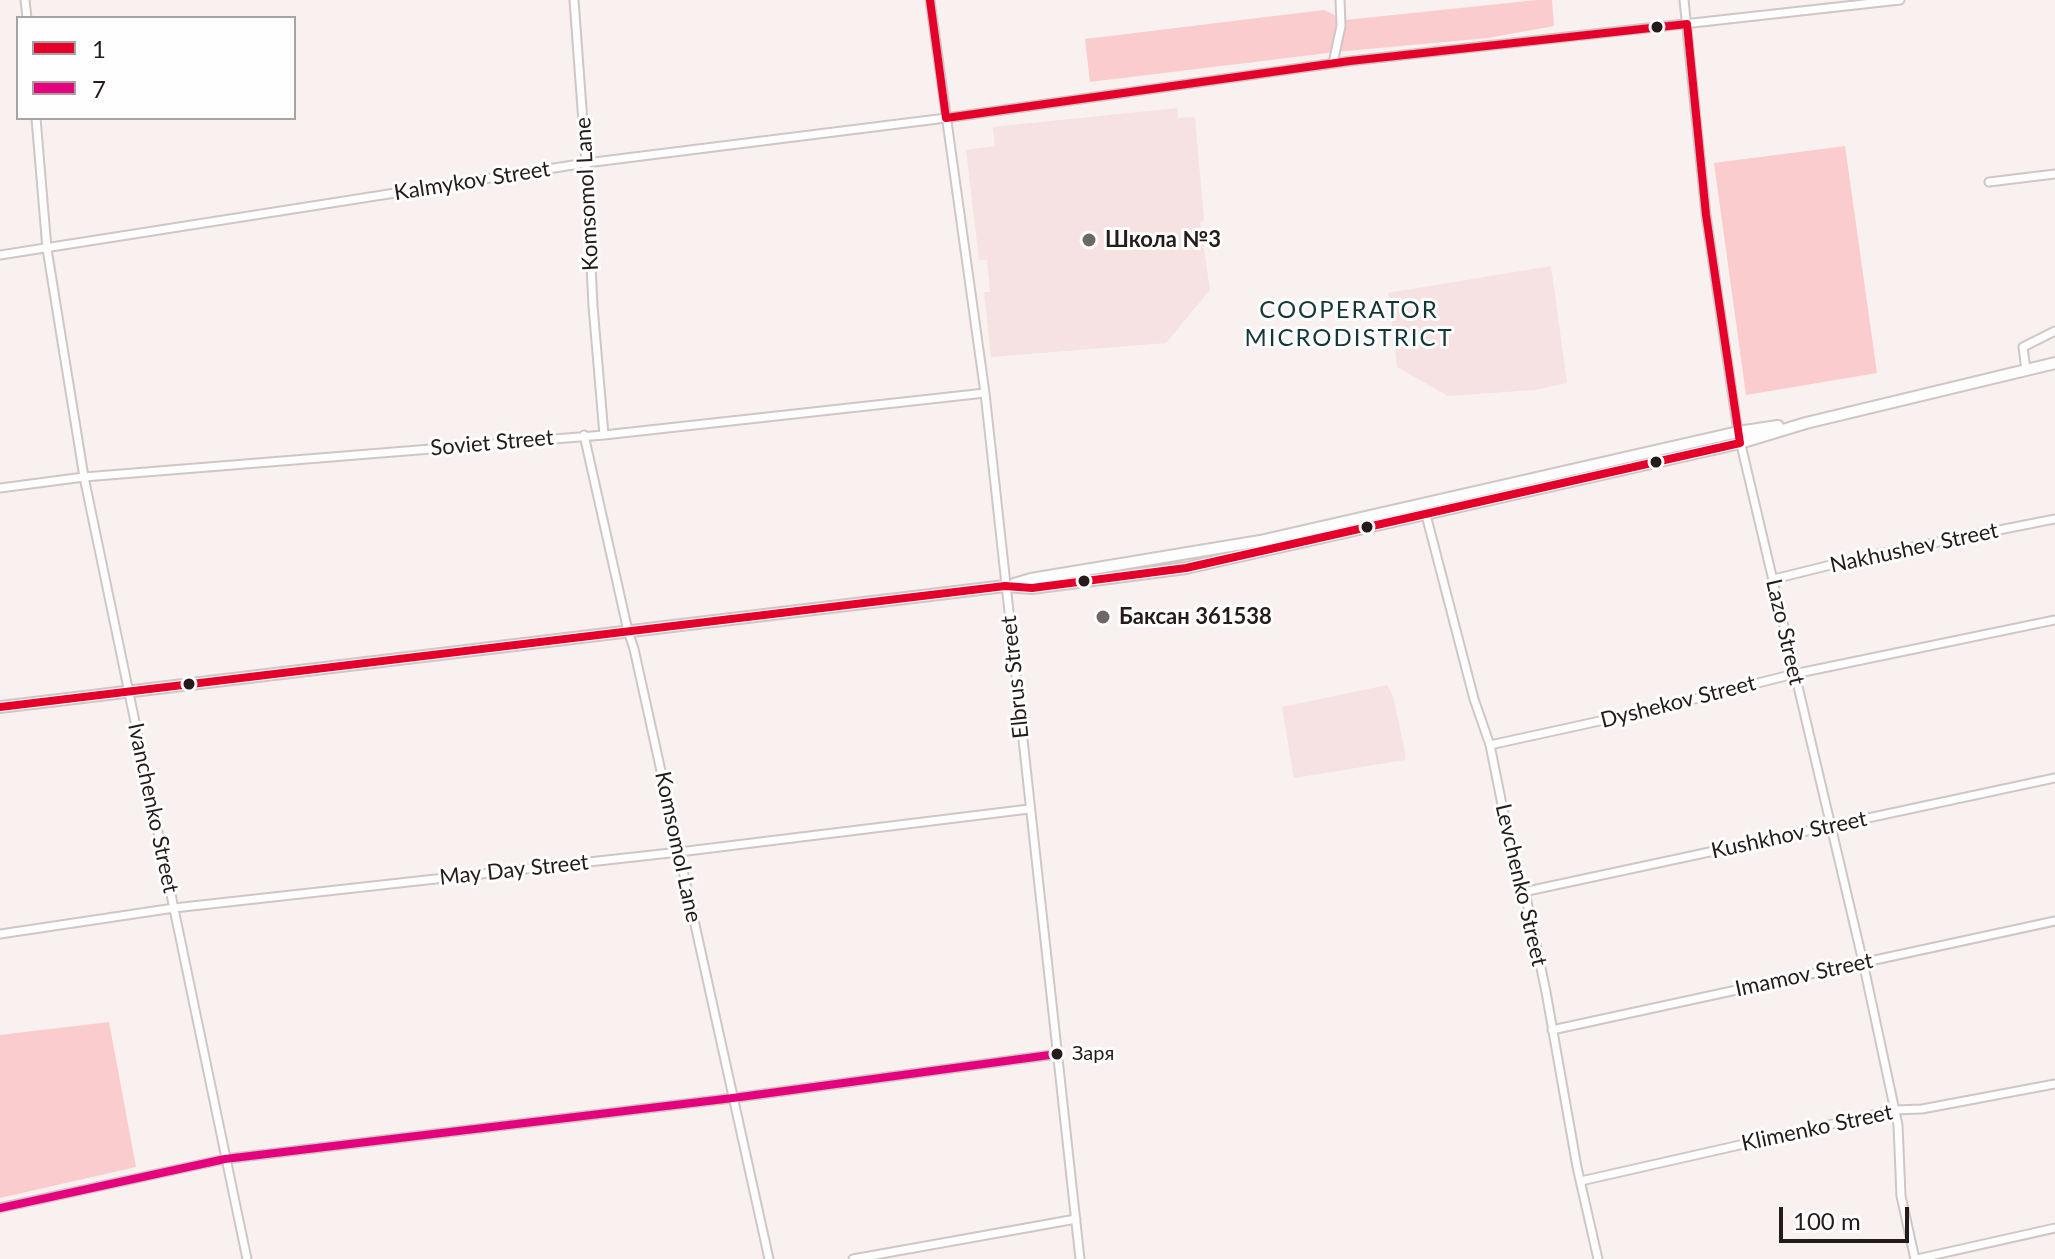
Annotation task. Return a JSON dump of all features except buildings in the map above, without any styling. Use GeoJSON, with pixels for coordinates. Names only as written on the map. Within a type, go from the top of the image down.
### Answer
{"type":"FeatureCollection","features":[{"type":"Feature","properties":{"kind":"street","name":"Komsomol Lane"},"geometry":{"type":"LineString","coordinates":[[574,0],[604,435]]}},
{"type":"Feature","properties":{"kind":"street","name":"Elbrus Street"},"geometry":{"type":"LineString","coordinates":[[930,0],[985,393],[1080,1259]]}},
{"type":"Feature","properties":{"kind":"street"},"geometry":{"type":"LineString","coordinates":[[1333,63],[1341,26],[1340,0]]}},
{"type":"Feature","properties":{"kind":"street","name":"Lazo Street"},"geometry":{"type":"LineString","coordinates":[[1684,0],[1706,215],[1739,438],[1863,962],[1898,1125],[1901,1196],[1916,1259]]}},
{"type":"Feature","properties":{"kind":"street","name":"Kalmykov Street"},"geometry":{"type":"LineString","coordinates":[[0,255],[586,163],[946,118],[1333,63],[1900,0]]}},
{"type":"Feature","properties":{"kind":"street","name":"Ivanchenko Street"},"geometry":{"type":"LineString","coordinates":[[36,120],[47,249],[84,477],[247,1259]]}},
{"type":"Feature","properties":{"kind":"street"},"geometry":{"type":"LineString","coordinates":[[1989,182],[2055,174]]}},
{"type":"Feature","properties":{"kind":"street"},"geometry":{"type":"LineString","coordinates":[[2026,370],[2023,347],[2055,331]]}},
{"type":"Feature","properties":{"kind":"street"},"geometry":{"type":"LineString","coordinates":[[0,707],[1005,586],[1260,541],[1806,423],[2055,363]]}},
{"type":"Feature","properties":{"kind":"street","name":"Soviet Street"},"geometry":{"type":"LineString","coordinates":[[0,488],[84,477],[604,435],[985,393]]}},
{"type":"Feature","properties":{"kind":"street","name":"Komsomol Lane"},"geometry":{"type":"LineString","coordinates":[[584,435],[769,1259]]}},
{"type":"Feature","properties":{"kind":"street"},"geometry":{"type":"LineString","coordinates":[[1005,586],[1032,588],[1186,568],[1426,515],[1739,438]]}},
{"type":"Feature","properties":{"kind":"street","name":"Levchenko Street"},"geometry":{"type":"LineString","coordinates":[[1426,515],[1474,699],[1490,745],[1598,1259]]}},
{"type":"Feature","properties":{"kind":"street","name":"Nakhushev Street"},"geometry":{"type":"LineString","coordinates":[[1774,579],[1863,557],[2055,519]]}},
{"type":"Feature","properties":{"kind":"street","name":"Dyshekov Street"},"geometry":{"type":"LineString","coordinates":[[1490,745],[1794,674],[2055,620]]}},
{"type":"Feature","properties":{"kind":"street","name":"Kushkhov Street"},"geometry":{"type":"LineString","coordinates":[[1523,892],[2055,778]]}},
{"type":"Feature","properties":{"kind":"street","name":"May Day Street"},"geometry":{"type":"LineString","coordinates":[[0,934],[174,908],[679,852],[1029,809]]}},
{"type":"Feature","properties":{"kind":"street","name":"Imamov Street"},"geometry":{"type":"LineString","coordinates":[[1552,1030],[2055,921]]}},
{"type":"Feature","properties":{"kind":"street"},"geometry":{"type":"LineString","coordinates":[[0,1208],[225,1159],[733,1098],[1057,1054]]}},
{"type":"Feature","properties":{"kind":"street","name":"Klimenko Street"},"geometry":{"type":"LineString","coordinates":[[1581,1181],[1894,1110],[1922,1109],[2055,1084]]}},
{"type":"Feature","properties":{"kind":"street"},"geometry":{"type":"LineString","coordinates":[[853,1259],[1076,1219]]}},
{"type":"Feature","properties":{"kind":"street"},"geometry":{"type":"LineString","coordinates":[[1916,1259],[2055,1228]]}},
{"type":"Feature","properties":{"kind":"shaded area"},"geometry":{"type":"Polygon","coordinates":[[[1552,0],[1554,26],[1488,38],[1336,52],[1090,82],[1085,39],[1324,10],[1345,20],[1552,0]]]}},
{"type":"Feature","properties":{"kind":"shaded area","name":"Школа №3"},"geometry":{"type":"Polygon","coordinates":[[[1177,108],[1178,118],[1195,117],[1204,221],[1200,222],[1210,290],[1166,343],[991,357],[984,292],[990,292],[987,260],[979,260],[966,150],[995,146],[993,127],[1177,108]]]}},
{"type":"Feature","properties":{"kind":"shaded area"},"geometry":{"type":"Polygon","coordinates":[[[1845,146],[1877,373],[1746,395],[1714,163],[1845,146]]]}},
{"type":"Feature","properties":{"kind":"shaded area"},"geometry":{"type":"Polygon","coordinates":[[[1551,266],[1567,383],[1534,390],[1448,396],[1397,367],[1388,293],[1551,266]]]}},
{"type":"Feature","properties":{"kind":"shaded area"},"geometry":{"type":"Polygon","coordinates":[[[1387,685],[1393,696],[1405,760],[1294,778],[1282,707],[1387,685]]]}},
{"type":"Feature","properties":{"kind":"shaded area"},"geometry":{"type":"Polygon","coordinates":[[[109,1022],[136,1167],[0,1198],[0,1035],[109,1022]]]}},
{"type":"Feature","properties":{"kind":"transit line","name":"1"},"geometry":{"type":"LineString","coordinates":[[930,0],[946,118],[1350,61],[1687,24]]}},
{"type":"Feature","properties":{"kind":"transit line","name":"1"},"geometry":{"type":"LineString","coordinates":[[0,707],[1005,586],[1032,588],[1186,568],[1740,443],[1706,215],[1687,24]]}},
{"type":"Feature","properties":{"kind":"transit line","name":"7"},"geometry":{"type":"LineString","coordinates":[[0,1208],[225,1159],[733,1098],[1057,1054]]}},
{"type":"Feature","properties":{"kind":"place","name":"Школа №3"},"geometry":{"type":"Point","coordinates":[1089,240]}},
{"type":"Feature","properties":{"kind":"place","name":"Баксан 361538"},"geometry":{"type":"Point","coordinates":[1103,617]}},
{"type":"Feature","properties":{"kind":"place","name":"Заря"},"geometry":{"type":"Point","coordinates":[1057,1054]}},
{"type":"Feature","properties":{"kind":"district","name":"COOPERATOR MICRODISTRICT"},"geometry":{"type":"Point","coordinates":[1349,324]}}]}
